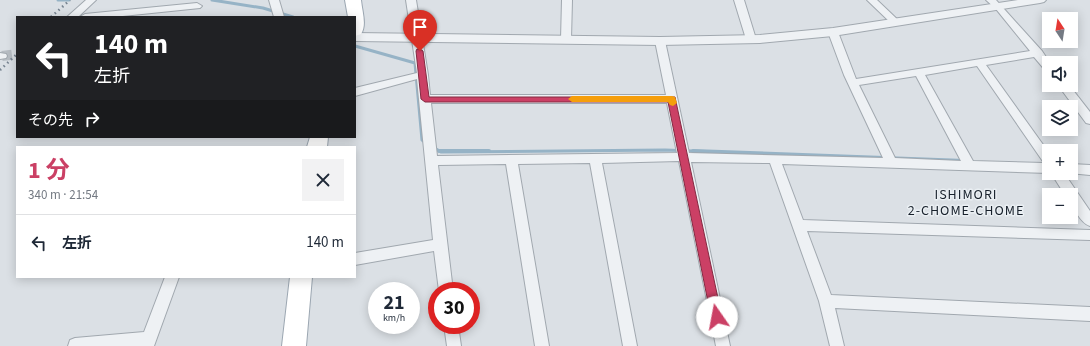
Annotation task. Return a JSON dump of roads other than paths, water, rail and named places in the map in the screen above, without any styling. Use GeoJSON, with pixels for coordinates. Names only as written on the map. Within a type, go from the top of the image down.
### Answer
{"type":"FeatureCollection","features":[{"type":"Feature","properties":{"kind":"main road"},"geometry":{"type":"LineString","coordinates":[[353,0],[355,16]]}},
{"type":"Feature","properties":{"kind":"main road"},"geometry":{"type":"LineString","coordinates":[[294,346],[301,278]]}},
{"type":"Feature","properties":{"kind":"street"},"geometry":{"type":"LineString","coordinates":[[73,16],[90,0]]}},
{"type":"Feature","properties":{"kind":"street"},"geometry":{"type":"LineString","coordinates":[[274,0],[279,16]]}},
{"type":"Feature","properties":{"kind":"street"},"geometry":{"type":"LineString","coordinates":[[411,0],[423,76],[439,245],[445,282]]}},
{"type":"Feature","properties":{"kind":"street"},"geometry":{"type":"LineString","coordinates":[[566,39],[567,0]]}},
{"type":"Feature","properties":{"kind":"street"},"geometry":{"type":"LineString","coordinates":[[739,0],[752,39]]}},
{"type":"Feature","properties":{"kind":"street"},"geometry":{"type":"LineString","coordinates":[[872,0],[895,22]]}},
{"type":"Feature","properties":{"kind":"street"},"geometry":{"type":"LineString","coordinates":[[356,37],[660,41],[752,39],[833,32],[995,3],[1040,0]]}},
{"type":"Feature","properties":{"kind":"street"},"geometry":{"type":"LineString","coordinates":[[93,16],[198,3],[194,16]]}},
{"type":"Feature","properties":{"kind":"street"},"geometry":{"type":"LineString","coordinates":[[995,3],[1042,58]]}},
{"type":"Feature","properties":{"kind":"street"},"geometry":{"type":"LineString","coordinates":[[833,32],[853,83],[891,162]]}},
{"type":"Feature","properties":{"kind":"street"},"geometry":{"type":"LineString","coordinates":[[660,41],[723,346]]}},
{"type":"Feature","properties":{"kind":"street"},"geometry":{"type":"LineString","coordinates":[[853,83],[1038,53]]}},
{"type":"Feature","properties":{"kind":"street"},"geometry":{"type":"LineString","coordinates":[[980,63],[1042,152]]}},
{"type":"Feature","properties":{"kind":"street"},"geometry":{"type":"LineString","coordinates":[[919,73],[969,165]]}},
{"type":"Feature","properties":{"kind":"street"},"geometry":{"type":"LineString","coordinates":[[356,92],[412,77],[423,76]]}},
{"type":"Feature","properties":{"kind":"street"},"geometry":{"type":"LineString","coordinates":[[1068,92],[1090,120]]}},
{"type":"Feature","properties":{"kind":"street"},"geometry":{"type":"LineString","coordinates":[[425,99],[672,99]]}},
{"type":"Feature","properties":{"kind":"street"},"geometry":{"type":"LineString","coordinates":[[432,161],[684,157],[891,162],[1042,168]]}},
{"type":"Feature","properties":{"kind":"street"},"geometry":{"type":"LineString","coordinates":[[595,158],[630,346]]}},
{"type":"Feature","properties":{"kind":"street"},"geometry":{"type":"LineString","coordinates":[[512,160],[542,346]]}},
{"type":"Feature","properties":{"kind":"street"},"geometry":{"type":"LineString","coordinates":[[774,160],[826,301],[837,346]]}},
{"type":"Feature","properties":{"kind":"street"},"geometry":{"type":"LineString","coordinates":[[1078,169],[1090,170]]}},
{"type":"Feature","properties":{"kind":"street"},"geometry":{"type":"LineString","coordinates":[[1062,180],[1090,221]]}},
{"type":"Feature","properties":{"kind":"street"},"geometry":{"type":"LineString","coordinates":[[798,225],[1090,235]]}},
{"type":"Feature","properties":{"kind":"street"},"geometry":{"type":"LineString","coordinates":[[356,259],[439,245]]}},
{"type":"Feature","properties":{"kind":"street"},"geometry":{"type":"LineString","coordinates":[[75,345],[148,342],[172,278]]}},
{"type":"Feature","properties":{"kind":"street"},"geometry":{"type":"LineString","coordinates":[[826,301],[1090,314]]}},
{"type":"Feature","properties":{"kind":"street"},"geometry":{"type":"LineString","coordinates":[[452,334],[454,346]]}},
{"type":"Feature","properties":{"kind":"waterway"},"geometry":{"type":"LineString","coordinates":[[58,0],[69,0]]}},
{"type":"Feature","properties":{"kind":"waterway"},"geometry":{"type":"LineString","coordinates":[[212,0],[263,8],[290,16]]}},
{"type":"Feature","properties":{"kind":"waterway"},"geometry":{"type":"LineString","coordinates":[[356,46],[415,63],[422,140],[426,143]]}},
{"type":"Feature","properties":{"kind":"waterway"},"geometry":{"type":"LineString","coordinates":[[433,147],[439,151]]}},
{"type":"Feature","properties":{"kind":"waterway"},"geometry":{"type":"LineString","coordinates":[[439,151],[665,150],[720,152]]}},
{"type":"Feature","properties":{"kind":"waterway"},"geometry":{"type":"LineString","coordinates":[[439,151],[489,151]]}},
{"type":"Feature","properties":{"kind":"waterway"},"geometry":{"type":"LineString","coordinates":[[693,151],[965,161]]}},
{"type":"Feature","properties":{"kind":"tunnel"},"geometry":{"type":"LineString","coordinates":[[2,56],[16,54]]}},
{"type":"Feature","properties":{"kind":"railway"},"geometry":{"type":"LineString","coordinates":[[52,16],[70,0]]}},
{"type":"Feature","properties":{"kind":"railway"},"geometry":{"type":"LineString","coordinates":[[0,70],[16,55]]}},
{"type":"Feature","properties":{"kind":"district","name":"ISHIMORI 2-CHOME-CHOME"},"geometry":{"type":"Point","coordinates":[966,202]}}]}
